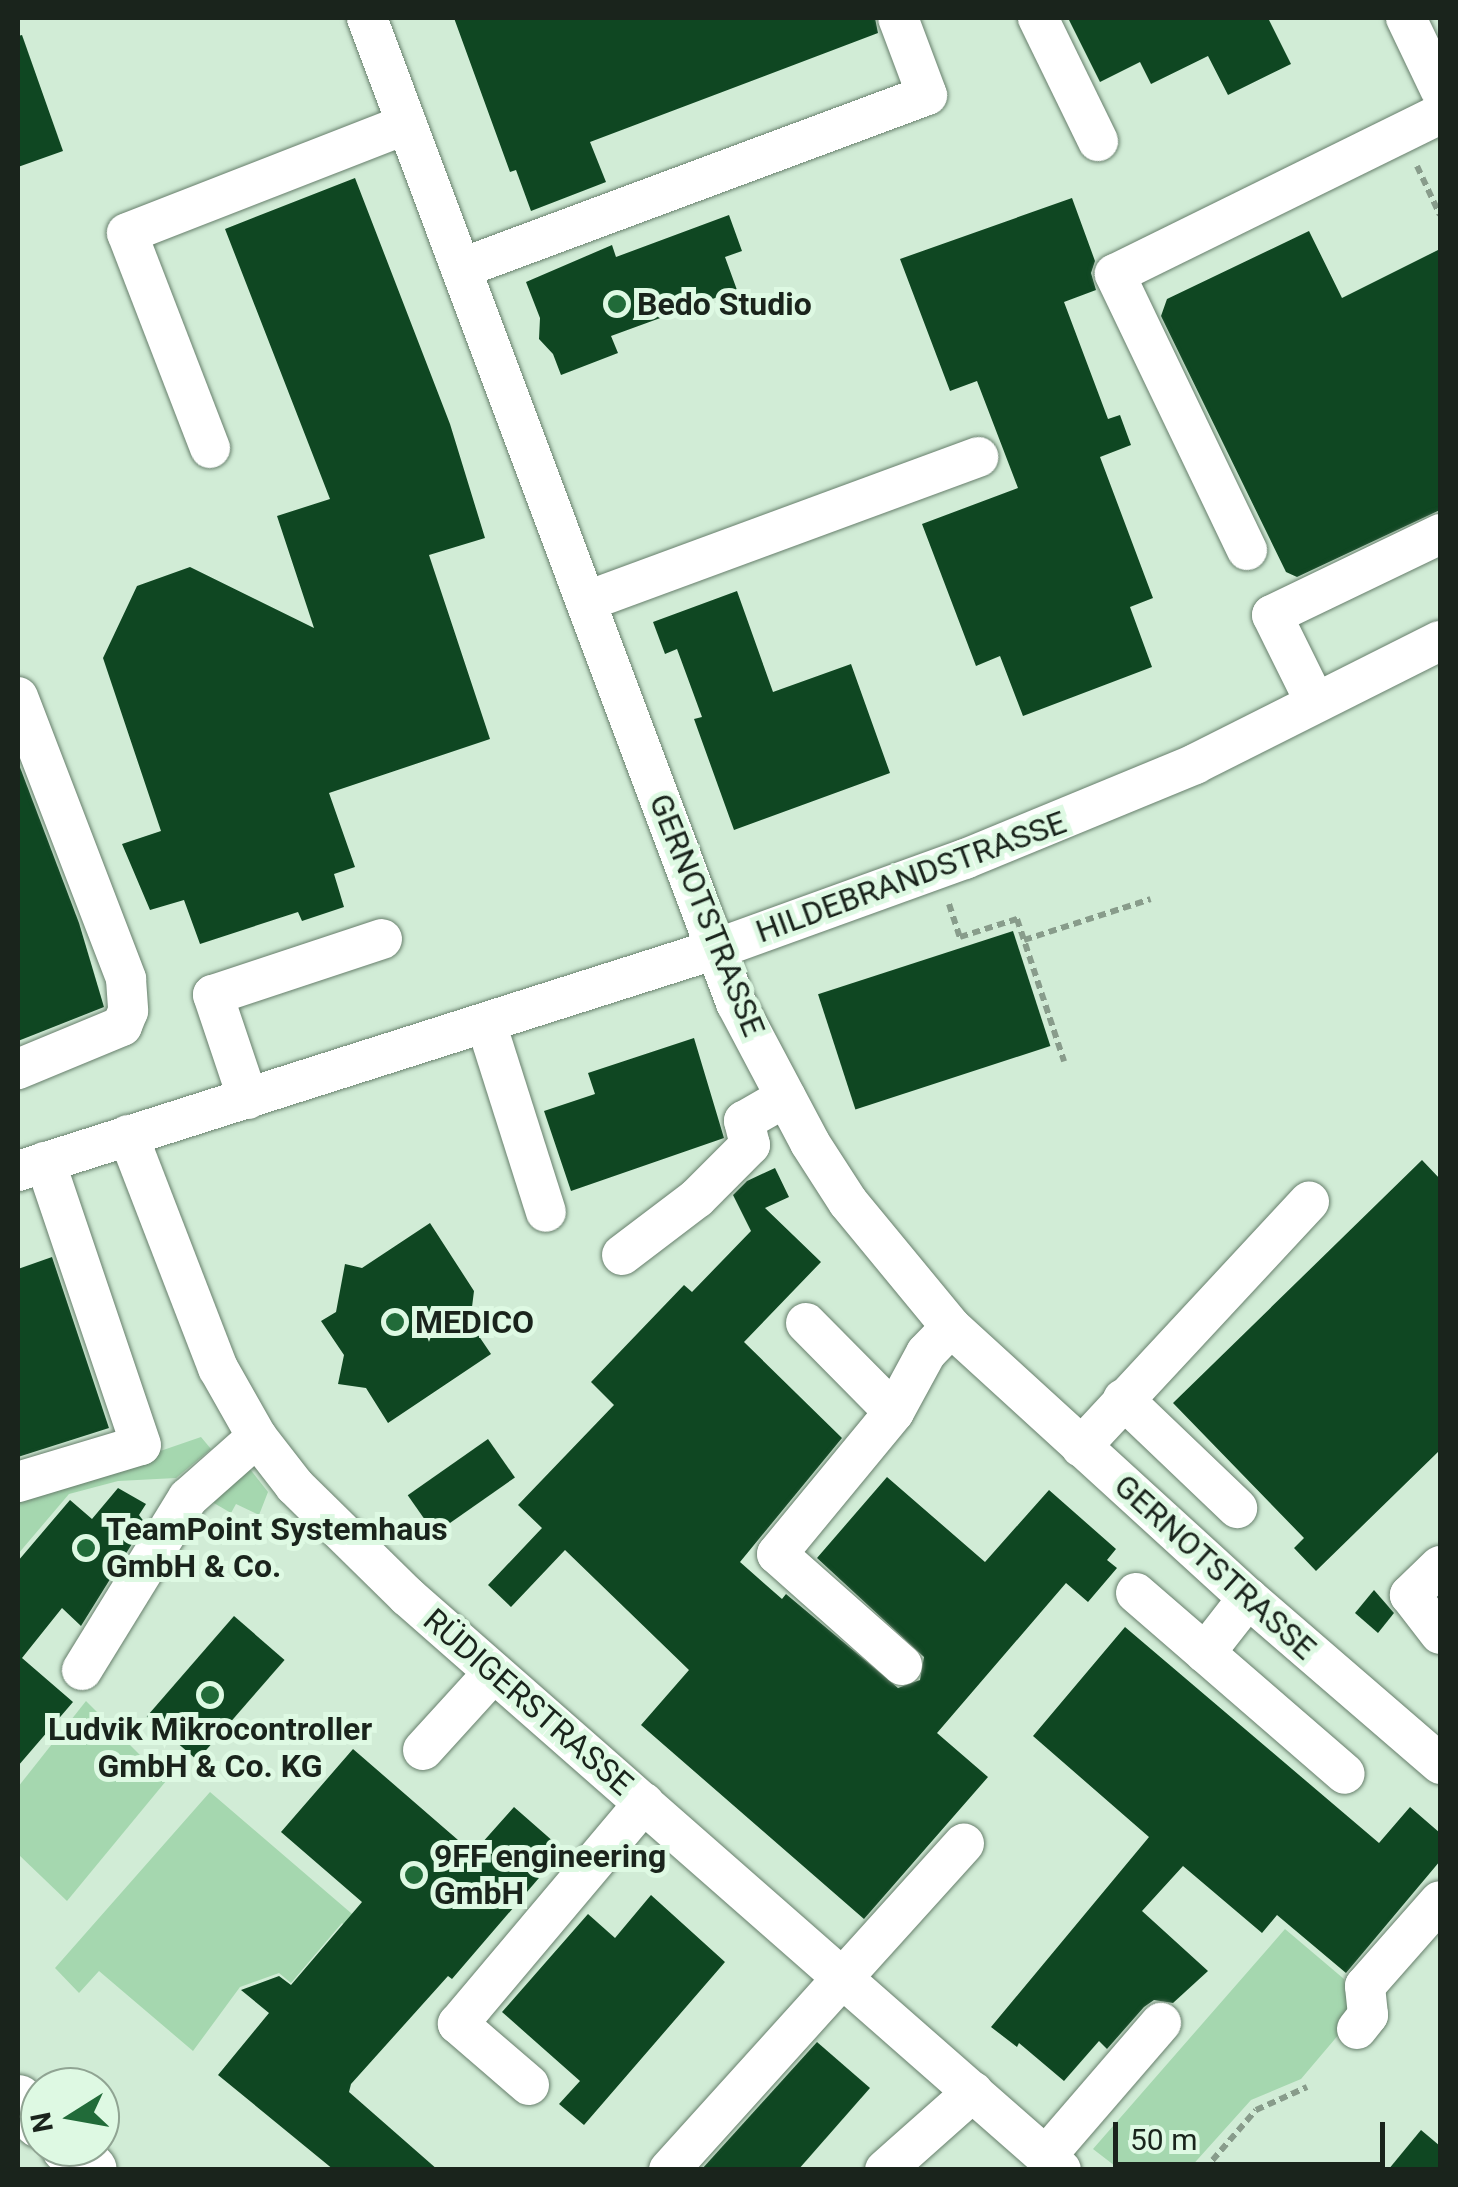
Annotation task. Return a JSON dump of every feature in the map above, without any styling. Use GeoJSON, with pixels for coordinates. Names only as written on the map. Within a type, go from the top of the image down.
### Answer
{"type":"FeatureCollection","features":[{"type":"Feature","properties":{"kind":"street","name":"GERNOTSTRASSE"},"geometry":{"type":"LineString","coordinates":[[367,18],[736,1003],[848,1202],[951,1327],[1248,1598],[1440,1762]]}},
{"type":"Feature","properties":{"kind":"street"},"geometry":{"type":"LineString","coordinates":[[462,268],[927,94],[898,18]]}},
{"type":"Feature","properties":{"kind":"street"},"geometry":{"type":"LineString","coordinates":[[1038,18],[1098,141]]}},
{"type":"Feature","properties":{"kind":"street"},"geometry":{"type":"LineString","coordinates":[[1406,18],[1440,89]]}},
{"type":"Feature","properties":{"kind":"street"},"geometry":{"type":"LineString","coordinates":[[1248,550],[1116,274],[1440,114]]}},
{"type":"Feature","properties":{"kind":"street"},"geometry":{"type":"LineString","coordinates":[[210,448],[127,233],[407,124]]}},
{"type":"Feature","properties":{"kind":"street"},"geometry":{"type":"LineString","coordinates":[[587,601],[978,457]]}},
{"type":"Feature","properties":{"kind":"street"},"geometry":{"type":"LineString","coordinates":[[1315,702],[1272,615],[1440,534]]}},
{"type":"Feature","properties":{"kind":"street","name":"HILDEBRANDSTRASSE"},"geometry":{"type":"LineString","coordinates":[[31,1166],[716,950],[937,870],[1072,818],[1195,764],[1440,640]]}},
{"type":"Feature","properties":{"kind":"street"},"geometry":{"type":"LineString","coordinates":[[18,696],[126,980],[128,1010],[122,1026],[18,1069]]}},
{"type":"Feature","properties":{"kind":"street"},"geometry":{"type":"LineString","coordinates":[[248,1099],[213,995],[382,939]]}},
{"type":"Feature","properties":{"kind":"street"},"geometry":{"type":"LineString","coordinates":[[486,1023],[546,1212]]}},
{"type":"Feature","properties":{"kind":"street"},"geometry":{"type":"LineString","coordinates":[[622,1255],[696,1198],[750,1145],[744,1121],[786,1097]]}},
{"type":"Feature","properties":{"kind":"street","name":"RÜDIGERSTRASSE"},"geometry":{"type":"LineString","coordinates":[[128,1135],[205,1338],[257,1436],[330,1522],[494,1672],[1054,2163]]}},
{"type":"Feature","properties":{"kind":"street"},"geometry":{"type":"LineString","coordinates":[[18,1482],[141,1445],[31,1166]]}},
{"type":"Feature","properties":{"kind":"street"},"geometry":{"type":"LineString","coordinates":[[1080,1447],[1309,1202]]}},
{"type":"Feature","properties":{"kind":"street"},"geometry":{"type":"LineString","coordinates":[[806,1323],[894,1412]]}},
{"type":"Feature","properties":{"kind":"street"},"geometry":{"type":"LineString","coordinates":[[902,1664],[777,1554],[894,1412],[926,1353],[951,1327]]}},
{"type":"Feature","properties":{"kind":"street"},"geometry":{"type":"LineString","coordinates":[[1123,1400],[1237,1508]]}},
{"type":"Feature","properties":{"kind":"street"},"geometry":{"type":"LineString","coordinates":[[82,1670],[188,1498],[257,1436]]}},
{"type":"Feature","properties":{"kind":"street"},"geometry":{"type":"LineString","coordinates":[[1440,1566],[1410,1594],[1440,1634]]}},
{"type":"Feature","properties":{"kind":"street"},"geometry":{"type":"LineString","coordinates":[[1136,1593],[1344,1774]]}},
{"type":"Feature","properties":{"kind":"street"},"geometry":{"type":"LineString","coordinates":[[1205,1653],[1248,1598]]}},
{"type":"Feature","properties":{"kind":"street"},"geometry":{"type":"LineString","coordinates":[[423,1750],[494,1672]]}},
{"type":"Feature","properties":{"kind":"street"},"geometry":{"type":"LineString","coordinates":[[529,2084],[458,2024],[644,1803]]}},
{"type":"Feature","properties":{"kind":"street"},"geometry":{"type":"LineString","coordinates":[[668,2170],[964,1843]]}},
{"type":"Feature","properties":{"kind":"street"},"geometry":{"type":"LineString","coordinates":[[1356,2029],[1368,2016],[1365,1986],[1440,1901]]}},
{"type":"Feature","properties":{"kind":"street"},"geometry":{"type":"LineString","coordinates":[[1054,2163],[1161,2023]]}},
{"type":"Feature","properties":{"kind":"street"},"geometry":{"type":"LineString","coordinates":[[885,2170],[974,2092]]}},
{"type":"Feature","properties":{"kind":"path"},"geometry":{"type":"LineString","coordinates":[[1401,133],[1440,215]]}},
{"type":"Feature","properties":{"kind":"path"},"geometry":{"type":"LineString","coordinates":[[937,870],[960,936],[1018,919],[1064,1061]]}},
{"type":"Feature","properties":{"kind":"path"},"geometry":{"type":"LineString","coordinates":[[1024,940],[1151,899]]}},
{"type":"Feature","properties":{"kind":"path"},"geometry":{"type":"LineString","coordinates":[[1204,2170],[1256,2110],[1307,2087]]}},
{"type":"Feature","properties":{"kind":"green space"},"geometry":{"type":"Polygon","coordinates":[[[201,1437],[211,1449],[176,1478],[118,1481],[69,1494],[18,1554],[18,1500],[201,1437]]]}},
{"type":"Feature","properties":{"kind":"green space"},"geometry":{"type":"Polygon","coordinates":[[[246,1464],[268,1492],[259,1515],[236,1504],[231,1513],[207,1499],[246,1464]]]}},
{"type":"Feature","properties":{"kind":"green space"},"geometry":{"type":"Polygon","coordinates":[[[86,1701],[166,1781],[67,1901],[18,1854],[18,1787],[86,1701]]]}},
{"type":"Feature","properties":{"kind":"green space"},"geometry":{"type":"Polygon","coordinates":[[[210,1792],[436,1986],[428,1998],[342,1923],[291,1983],[279,1973],[240,1987],[193,2051],[99,1971],[79,1993],[55,1968],[210,1792]]]}},
{"type":"Feature","properties":{"kind":"green space"},"geometry":{"type":"Polygon","coordinates":[[[1285,1929],[1344,1979],[1351,2020],[1301,2079],[1251,2100],[1189,2169],[1119,2169],[1093,2149],[1285,1929]]]}},
{"type":"Feature","properties":{"kind":"building"},"geometry":{"type":"Polygon","coordinates":[[[454,18],[875,18],[878,33],[590,142],[606,182],[531,211],[516,170],[510,172],[454,18]]]}},
{"type":"Feature","properties":{"kind":"building"},"geometry":{"type":"Polygon","coordinates":[[[1068,18],[1268,18],[1291,64],[1228,95],[1208,56],[1151,84],[1140,62],[1100,82],[1068,18]]]}},
{"type":"Feature","properties":{"kind":"building"},"geometry":{"type":"Polygon","coordinates":[[[22,35],[63,151],[18,167],[18,36],[22,35]]]}},
{"type":"Feature","properties":{"kind":"building"},"geometry":{"type":"Polygon","coordinates":[[[355,178],[450,424],[485,538],[429,555],[490,739],[329,793],[355,867],[334,874],[344,907],[302,921],[298,912],[200,944],[184,900],[150,910],[122,844],[161,831],[103,658],[137,586],[190,567],[314,628],[277,516],[330,499],[225,229],[355,178]]]}},
{"type":"Feature","properties":{"kind":"building"},"geometry":{"type":"Polygon","coordinates":[[[1072,198],[1095,261],[1091,273],[1096,290],[1064,302],[1108,419],[1120,415],[1131,445],[1100,457],[1153,598],[1130,607],[1152,667],[1023,716],[1000,656],[976,666],[922,524],[1018,488],[977,381],[950,391],[900,259],[1072,198]]]}},
{"type":"Feature","properties":{"kind":"building","name":"Bedo Studio"},"geometry":{"type":"Polygon","coordinates":[[[729,215],[742,251],[725,257],[737,290],[611,336],[618,353],[561,375],[553,354],[539,339],[540,318],[526,282],[612,245],[616,257],[729,215]]]}},
{"type":"Feature","properties":{"kind":"building"},"geometry":{"type":"Polygon","coordinates":[[[1309,231],[1342,298],[1440,249],[1440,510],[1297,577],[1286,572],[1161,316],[1167,299],[1309,231]]]}},
{"type":"Feature","properties":{"kind":"building"},"geometry":{"type":"Polygon","coordinates":[[[737,591],[773,692],[851,664],[890,773],[734,830],[694,719],[702,717],[677,649],[665,654],[653,622],[737,591]]]}},
{"type":"Feature","properties":{"kind":"building"},"geometry":{"type":"Polygon","coordinates":[[[18,762],[79,923],[104,1007],[18,1041],[18,762]]]}},
{"type":"Feature","properties":{"kind":"building"},"geometry":{"type":"Polygon","coordinates":[[[1013,931],[1050,1046],[855,1109],[818,994],[1013,931]]]}},
{"type":"Feature","properties":{"kind":"building"},"geometry":{"type":"Polygon","coordinates":[[[694,1038],[724,1138],[571,1191],[544,1111],[595,1094],[588,1073],[694,1038]]]}},
{"type":"Feature","properties":{"kind":"building"},"geometry":{"type":"Polygon","coordinates":[[[1422,1160],[1440,1179],[1440,1450],[1316,1571],[1294,1548],[1304,1538],[1173,1403],[1422,1160]]]}},
{"type":"Feature","properties":{"kind":"building"},"geometry":{"type":"Polygon","coordinates":[[[775,1168],[789,1197],[765,1208],[821,1262],[744,1342],[842,1438],[740,1562],[782,1599],[786,1594],[898,1688],[920,1680],[924,1657],[817,1558],[887,1477],[985,1562],[1049,1490],[1116,1549],[1107,1560],[1117,1568],[1088,1602],[1066,1583],[937,1733],[988,1777],[864,1919],[641,1725],[689,1670],[565,1550],[511,1607],[488,1585],[542,1528],[518,1505],[614,1405],[591,1382],[684,1285],[692,1292],[751,1231],[733,1195],[747,1181],[775,1168]]]}},
{"type":"Feature","properties":{"kind":"building","name":"MEDICO"},"geometry":{"type":"Polygon","coordinates":[[[430,1223],[474,1291],[470,1323],[491,1354],[388,1423],[366,1388],[338,1384],[344,1355],[321,1321],[336,1312],[345,1264],[362,1268],[430,1223]]]}},
{"type":"Feature","properties":{"kind":"building"},"geometry":{"type":"Polygon","coordinates":[[[52,1257],[109,1428],[18,1457],[18,1269],[52,1257]]]}},
{"type":"Feature","properties":{"kind":"building"},"geometry":{"type":"Polygon","coordinates":[[[488,1439],[515,1478],[435,1534],[408,1495],[488,1439]]]}},
{"type":"Feature","properties":{"kind":"building","name":"TeamPoint Systemhaus GmbH & Co."},"geometry":{"type":"Polygon","coordinates":[[[118,1488],[146,1504],[139,1515],[145,1523],[81,1626],[62,1608],[22,1658],[73,1702],[18,1766],[18,1561],[70,1500],[92,1519],[118,1488]]]}},
{"type":"Feature","properties":{"kind":"building"},"geometry":{"type":"Polygon","coordinates":[[[1374,1590],[1394,1613],[1378,1633],[1355,1613],[1374,1590]]]}},
{"type":"Feature","properties":{"kind":"building","name":"Ludvik Mikrocontroller GmbH & Co. KG"},"geometry":{"type":"Polygon","coordinates":[[[234,1616],[285,1660],[197,1760],[147,1716],[234,1616]]]}},
{"type":"Feature","properties":{"kind":"building"},"geometry":{"type":"Polygon","coordinates":[[[1125,1627],[1379,1843],[1410,1807],[1440,1833],[1440,1861],[1346,1973],[1277,1915],[1262,1933],[1183,1866],[1142,1911],[1208,1971],[1173,2003],[1154,2000],[1144,2007],[1107,2049],[1099,2041],[1064,2081],[1019,2043],[1017,2047],[991,2027],[1149,1837],[1033,1736],[1125,1627]]]}},
{"type":"Feature","properties":{"kind":"building"},"geometry":{"type":"Polygon","coordinates":[[[353,1749],[473,1853],[514,1807],[563,1850],[452,1979],[448,1976],[351,2084],[349,2092],[438,2170],[334,2170],[218,2075],[269,2013],[241,1990],[279,1976],[291,1985],[362,1902],[281,1832],[353,1749]]]}},
{"type":"Feature","properties":{"kind":"building"},"geometry":{"type":"Polygon","coordinates":[[[651,1895],[725,1962],[584,2125],[559,2104],[580,2081],[502,2012],[588,1914],[615,1938],[651,1895]]]}},
{"type":"Feature","properties":{"kind":"building"},"geometry":{"type":"Polygon","coordinates":[[[817,2042],[870,2088],[798,2170],[701,2170],[817,2042]]]}},
{"type":"Feature","properties":{"kind":"building"},"geometry":{"type":"Polygon","coordinates":[[[1421,2130],[1440,2146],[1440,2170],[1388,2170],[1421,2130]]]}},
{"type":"Feature","properties":{"kind":"place","name":"Bedo Studio"},"geometry":{"type":"Point","coordinates":[617,304]}},
{"type":"Feature","properties":{"kind":"place","name":"MEDICO"},"geometry":{"type":"Point","coordinates":[395,1322]}},
{"type":"Feature","properties":{"kind":"place","name":"TeamPoint Systemhaus GmbH & Co."},"geometry":{"type":"Point","coordinates":[86,1548]}},
{"type":"Feature","properties":{"kind":"place","name":"Ludvik Mikrocontroller GmbH & Co. KG"},"geometry":{"type":"Point","coordinates":[210,1695]}},
{"type":"Feature","properties":{"kind":"place","name":"9FF engineering GmbH"},"geometry":{"type":"Point","coordinates":[414,1875]}}]}
